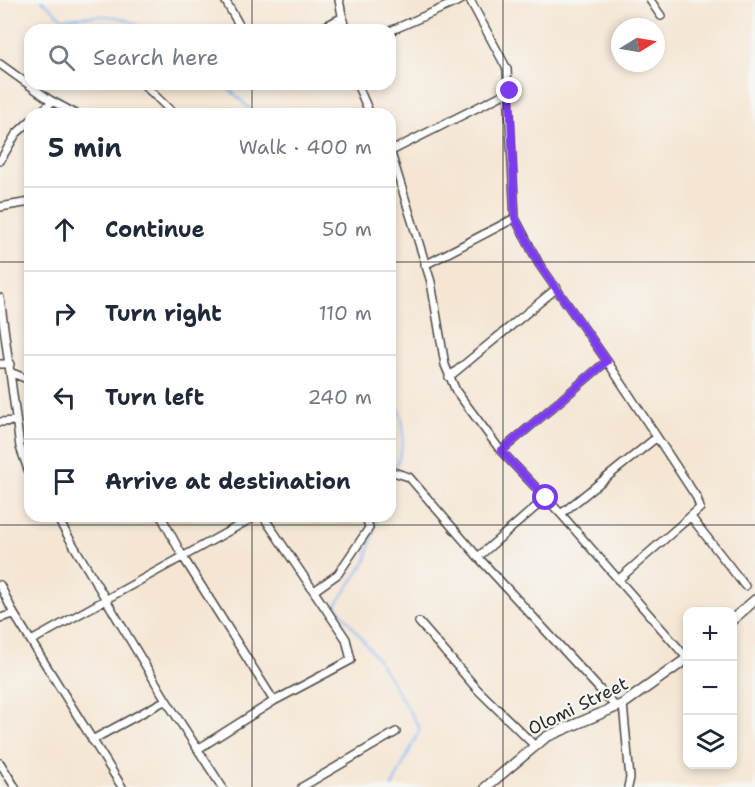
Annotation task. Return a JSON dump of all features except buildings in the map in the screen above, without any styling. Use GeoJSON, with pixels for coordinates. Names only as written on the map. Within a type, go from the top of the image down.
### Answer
{"type":"FeatureCollection","features":[{"type":"Feature","properties":{"kind":"main road"},"geometry":{"type":"LineString","coordinates":[[737,616],[755,600]]}},
{"type":"Feature","properties":{"kind":"main road","name":"Olomi Street"},"geometry":{"type":"LineString","coordinates":[[486,787],[534,745],[563,728],[620,706],[683,661]]}},
{"type":"Feature","properties":{"kind":"street"},"geometry":{"type":"LineString","coordinates":[[225,0],[239,24]]}},
{"type":"Feature","properties":{"kind":"street"},"geometry":{"type":"LineString","coordinates":[[339,0],[344,24]]}},
{"type":"Feature","properties":{"kind":"street"},"geometry":{"type":"LineString","coordinates":[[396,28],[462,0]]}},
{"type":"Feature","properties":{"kind":"street"},"geometry":{"type":"LineString","coordinates":[[470,0],[507,69],[510,91],[515,218],[539,264],[607,361],[697,498],[700,508],[618,580]]}},
{"type":"Feature","properties":{"kind":"street"},"geometry":{"type":"LineString","coordinates":[[650,0],[661,16]]}},
{"type":"Feature","properties":{"kind":"street"},"geometry":{"type":"LineString","coordinates":[[330,24],[343,17]]}},
{"type":"Feature","properties":{"kind":"street"},"geometry":{"type":"LineString","coordinates":[[0,63],[24,81]]}},
{"type":"Feature","properties":{"kind":"street"},"geometry":{"type":"LineString","coordinates":[[36,90],[64,108]]}},
{"type":"Feature","properties":{"kind":"street"},"geometry":{"type":"LineString","coordinates":[[149,90],[168,108]]}},
{"type":"Feature","properties":{"kind":"street"},"geometry":{"type":"LineString","coordinates":[[360,90],[367,108]]}},
{"type":"Feature","properties":{"kind":"street"},"geometry":{"type":"LineString","coordinates":[[396,147],[510,91]]}},
{"type":"Feature","properties":{"kind":"street"},"geometry":{"type":"LineString","coordinates":[[45,108],[52,102]]}},
{"type":"Feature","properties":{"kind":"street"},"geometry":{"type":"LineString","coordinates":[[0,162],[16,135],[24,127]]}},
{"type":"Feature","properties":{"kind":"street"},"geometry":{"type":"LineString","coordinates":[[396,170],[425,265],[449,377],[466,406],[501,451],[561,514],[683,653]]}},
{"type":"Feature","properties":{"kind":"street"},"geometry":{"type":"LineString","coordinates":[[0,207],[24,203]]}},
{"type":"Feature","properties":{"kind":"street"},"geometry":{"type":"LineString","coordinates":[[425,265],[515,218]]}},
{"type":"Feature","properties":{"kind":"street"},"geometry":{"type":"LineString","coordinates":[[449,377],[556,288]]}},
{"type":"Feature","properties":{"kind":"street"},"geometry":{"type":"LineString","coordinates":[[0,298],[12,373],[16,421],[24,462]]}},
{"type":"Feature","properties":{"kind":"street"},"geometry":{"type":"LineString","coordinates":[[501,451],[607,361]]}},
{"type":"Feature","properties":{"kind":"street"},"geometry":{"type":"LineString","coordinates":[[0,364],[10,364]]}},
{"type":"Feature","properties":{"kind":"street"},"geometry":{"type":"LineString","coordinates":[[12,373],[24,378]]}},
{"type":"Feature","properties":{"kind":"street"},"geometry":{"type":"LineString","coordinates":[[0,422],[16,421]]}},
{"type":"Feature","properties":{"kind":"street"},"geometry":{"type":"LineString","coordinates":[[561,514],[657,437]]}},
{"type":"Feature","properties":{"kind":"street"},"geometry":{"type":"LineString","coordinates":[[396,473],[409,477],[478,557],[620,706],[630,778],[628,787]]}},
{"type":"Feature","properties":{"kind":"street"},"geometry":{"type":"LineString","coordinates":[[478,557],[546,498]]}},
{"type":"Feature","properties":{"kind":"street"},"geometry":{"type":"LineString","coordinates":[[691,517],[745,586]]}},
{"type":"Feature","properties":{"kind":"street"},"geometry":{"type":"LineString","coordinates":[[59,522],[166,700],[222,787]]}},
{"type":"Feature","properties":{"kind":"street"},"geometry":{"type":"LineString","coordinates":[[164,522],[183,557],[274,700]]}},
{"type":"Feature","properties":{"kind":"street"},"geometry":{"type":"LineString","coordinates":[[31,641],[106,602],[245,522]]}},
{"type":"Feature","properties":{"kind":"street"},"geometry":{"type":"LineString","coordinates":[[198,749],[274,700],[351,660],[346,639],[268,522]]}},
{"type":"Feature","properties":{"kind":"street"},"geometry":{"type":"LineString","coordinates":[[314,591],[338,574],[369,528],[368,522]]}},
{"type":"Feature","properties":{"kind":"street"},"geometry":{"type":"LineString","coordinates":[[0,585],[14,614],[122,787]]}},
{"type":"Feature","properties":{"kind":"street"},"geometry":{"type":"LineString","coordinates":[[0,618],[14,614]]}},
{"type":"Feature","properties":{"kind":"street"},"geometry":{"type":"LineString","coordinates":[[419,622],[477,689],[534,745]]}},
{"type":"Feature","properties":{"kind":"street"},"geometry":{"type":"LineString","coordinates":[[92,740],[166,700]]}},
{"type":"Feature","properties":{"kind":"street"},"geometry":{"type":"LineString","coordinates":[[302,787],[396,732]]}},
{"type":"Feature","properties":{"kind":"street"},"geometry":{"type":"LineString","coordinates":[[0,763],[15,787]]}},
{"type":"Feature","properties":{"kind":"waterway"},"geometry":{"type":"LineString","coordinates":[[42,0],[62,18],[105,16],[116,17],[135,24]]}},
{"type":"Feature","properties":{"kind":"waterway"},"geometry":{"type":"LineString","coordinates":[[230,90],[249,108]]}},
{"type":"Feature","properties":{"kind":"waterway"},"geometry":{"type":"LineString","coordinates":[[396,401],[403,429],[402,448],[396,466]]}},
{"type":"Feature","properties":{"kind":"waterway"},"geometry":{"type":"LineString","coordinates":[[376,522],[366,561],[336,605],[379,661],[420,729],[392,787]]}},
{"type":"Feature","properties":{"kind":"route"},"geometry":{"type":"LineString","coordinates":[[510,91],[515,218],[539,264],[607,361],[501,451],[546,498]]}}]}
